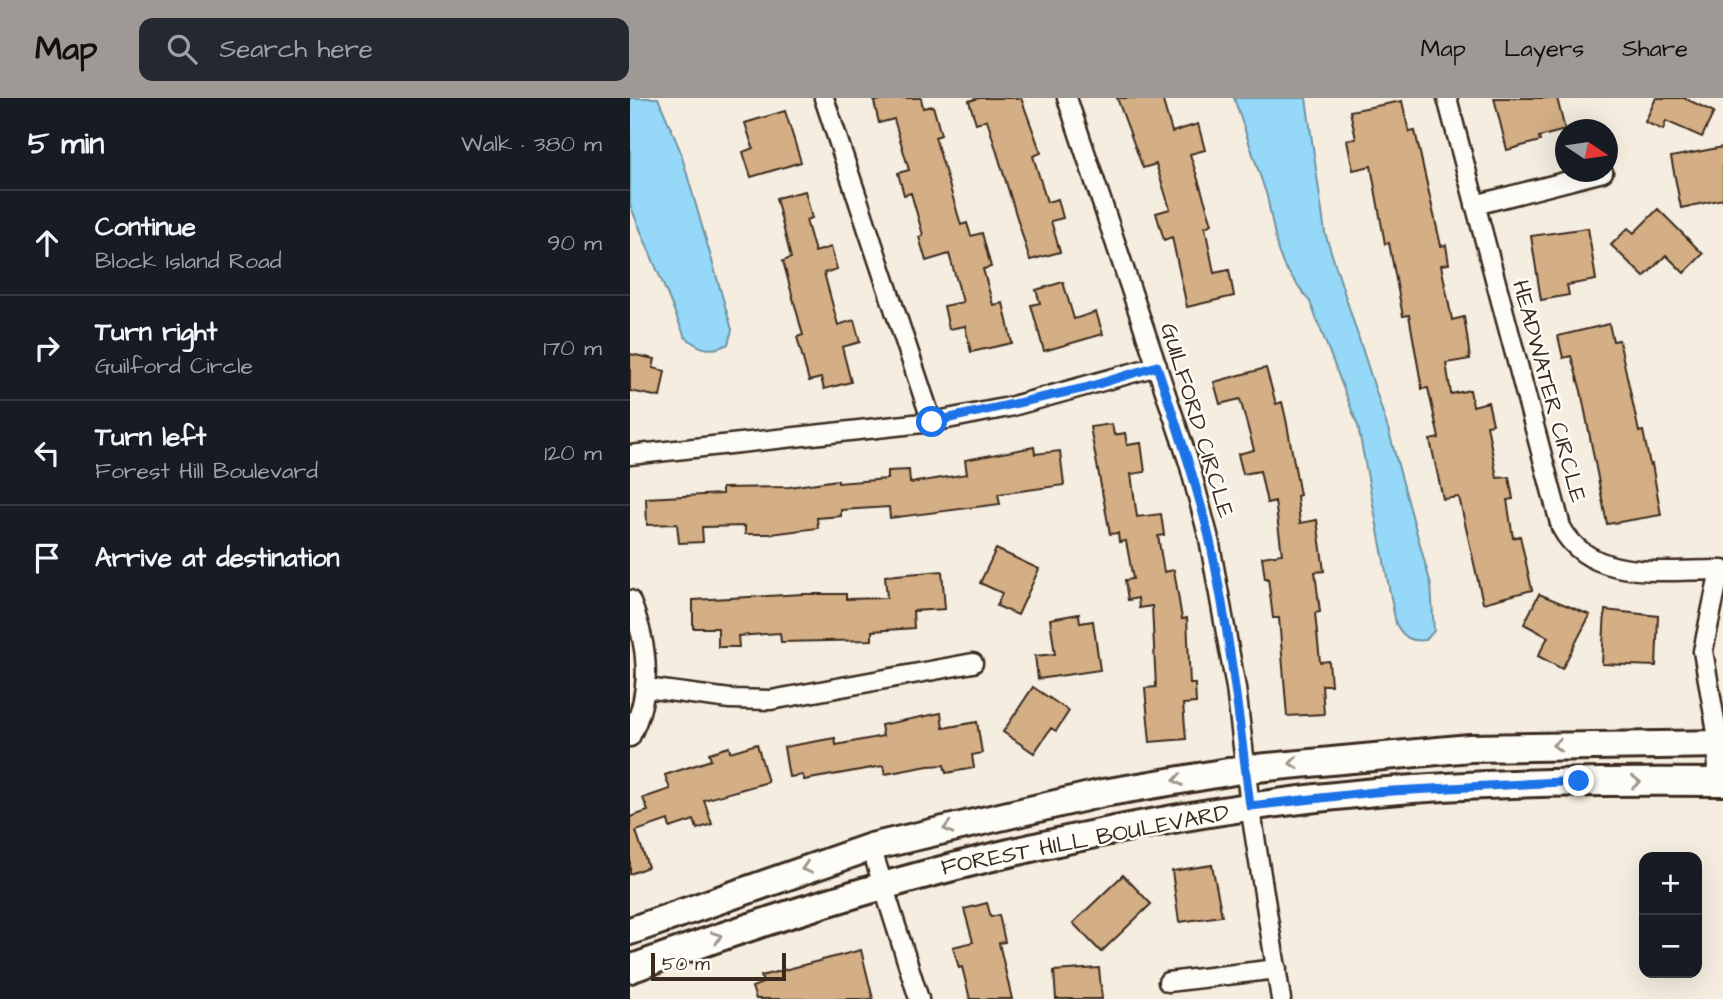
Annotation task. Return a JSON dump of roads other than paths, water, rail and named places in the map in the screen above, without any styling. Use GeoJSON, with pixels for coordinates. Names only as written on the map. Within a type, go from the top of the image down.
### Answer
{"type":"FeatureCollection","features":[{"type":"Feature","properties":{"kind":"main road","name":"FOREST HILL BOULEVARD"},"geometry":{"type":"LineString","coordinates":[[630,930],[871,847],[1103,793],[1245,769],[1470,748],[1722,736]]}},
{"type":"Feature","properties":{"kind":"main road","name":"FOREST HILL BOULEVARD"},"geometry":{"type":"LineString","coordinates":[[630,969],[743,927],[883,884],[988,856],[1105,830],[1250,806],[1472,785],[1579,781],[1719,782]]}},
{"type":"Feature","properties":{"kind":"street"},"geometry":{"type":"LineString","coordinates":[[824,98],[932,422]]}},
{"type":"Feature","properties":{"kind":"street","name":"GUILFORD CIRCLE"},"geometry":{"type":"LineString","coordinates":[[1067,98],[1189,463],[1209,539],[1233,663],[1250,806],[1281,999]]}},
{"type":"Feature","properties":{"kind":"street","name":"HEADWATER CIRCLE"},"geometry":{"type":"LineString","coordinates":[[1447,98],[1561,527],[1567,538],[1584,556],[1607,566],[1722,570]]}},
{"type":"Feature","properties":{"kind":"street"},"geometry":{"type":"LineString","coordinates":[[1475,205],[1564,182]]}},
{"type":"Feature","properties":{"kind":"street"},"geometry":{"type":"LineString","coordinates":[[630,455],[932,422],[1047,398],[1157,366]]}},
{"type":"Feature","properties":{"kind":"street"},"geometry":{"type":"LineString","coordinates":[[1722,570],[1723,588]]}},
{"type":"Feature","properties":{"kind":"street"},"geometry":{"type":"LineString","coordinates":[[1719,782],[1722,736],[1703,651],[1722,570]]}},
{"type":"Feature","properties":{"kind":"street"},"geometry":{"type":"LineString","coordinates":[[630,600],[646,648],[646,688],[630,737]]}},
{"type":"Feature","properties":{"kind":"street"},"geometry":{"type":"LineString","coordinates":[[646,688],[730,699],[771,700],[973,663]]}},
{"type":"Feature","properties":{"kind":"street"},"geometry":{"type":"LineString","coordinates":[[871,847],[919,999]]}},
{"type":"Feature","properties":{"kind":"street"},"geometry":{"type":"LineString","coordinates":[[1168,982],[1277,969]]}},
{"type":"Feature","properties":{"kind":"water"},"geometry":{"type":"Polygon","coordinates":[[[630,98],[658,98],[680,150],[732,330],[728,344],[722,347],[705,348],[685,337],[630,205],[630,98]]]}},
{"type":"Feature","properties":{"kind":"water"},"geometry":{"type":"Polygon","coordinates":[[[1234,98],[1306,98],[1325,233],[1389,432],[1431,585],[1434,631],[1426,640],[1408,638],[1396,624],[1358,426],[1310,302],[1284,266],[1278,251],[1267,196],[1234,98]]]}}]}
